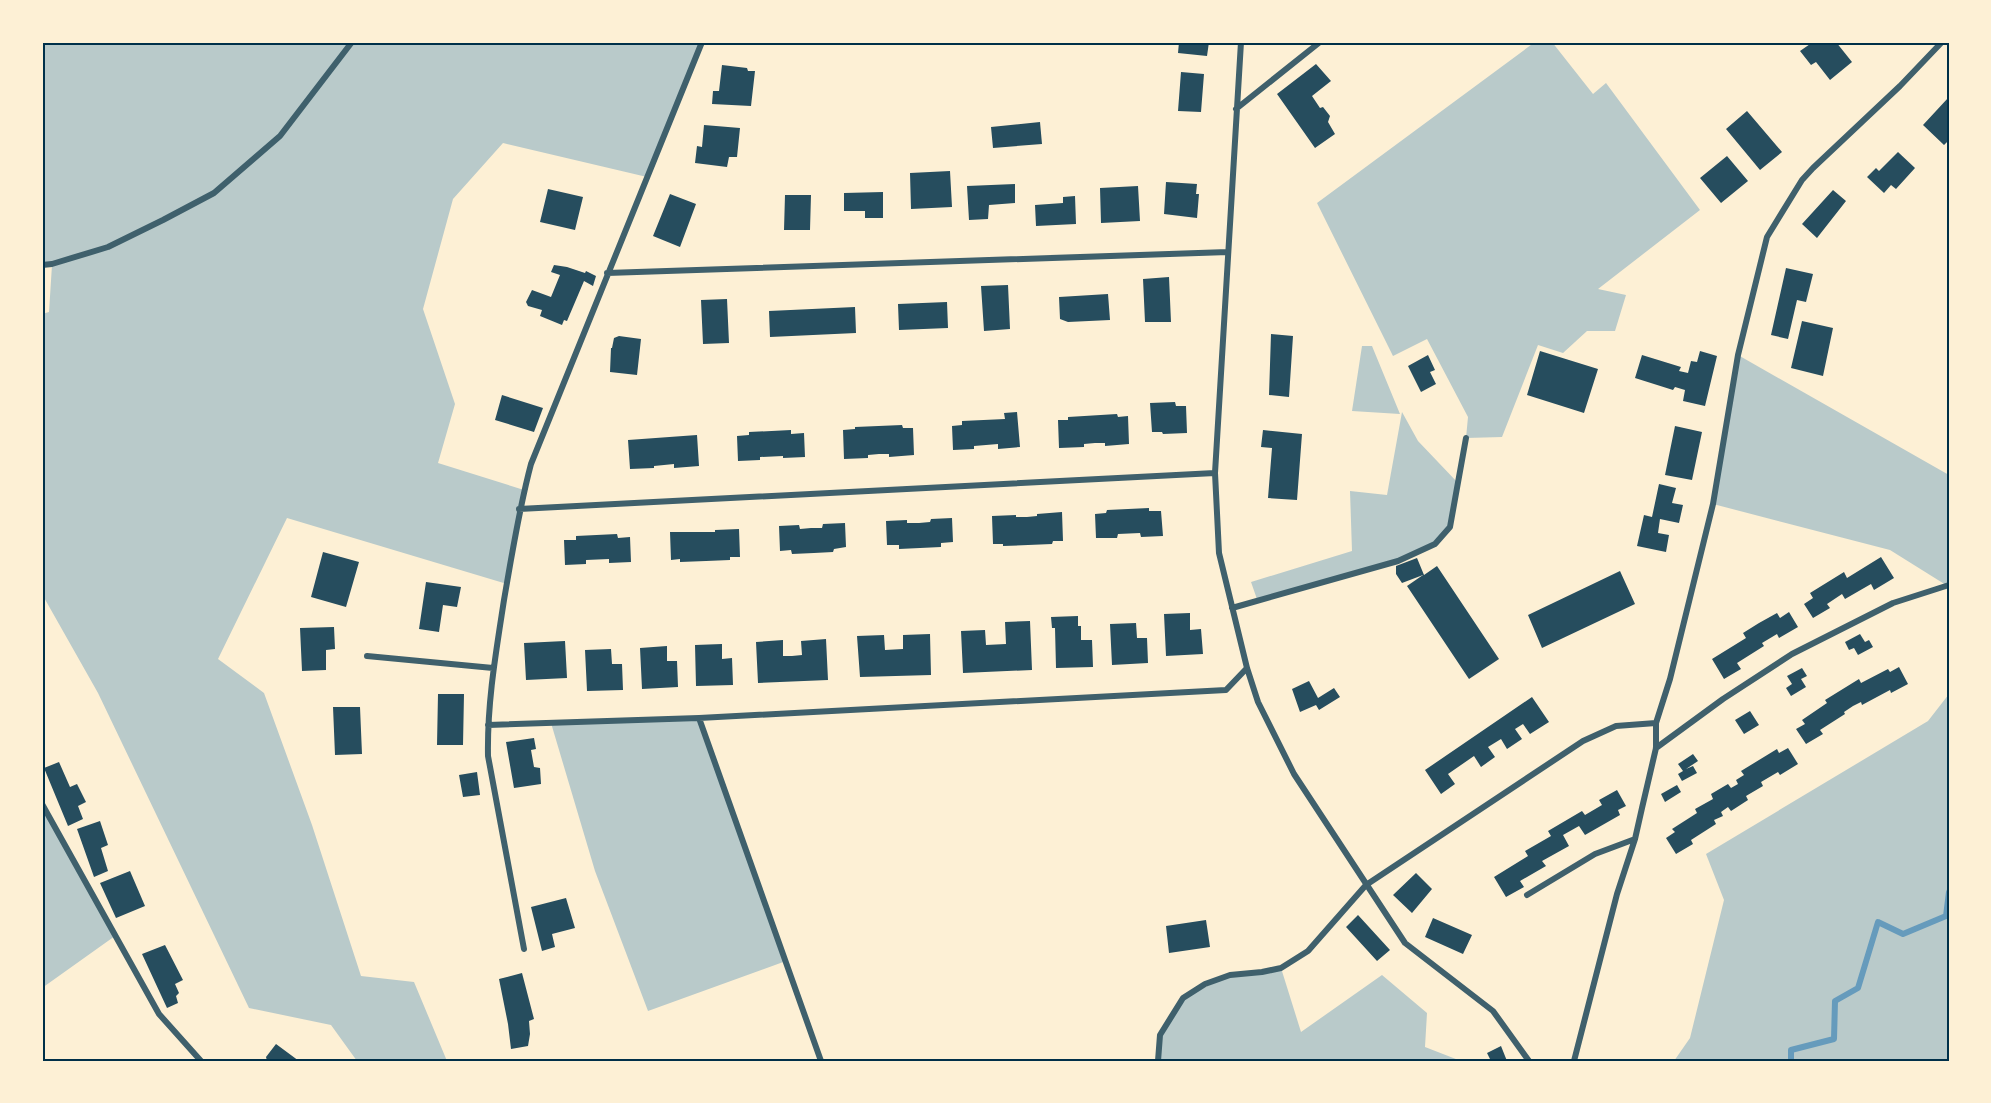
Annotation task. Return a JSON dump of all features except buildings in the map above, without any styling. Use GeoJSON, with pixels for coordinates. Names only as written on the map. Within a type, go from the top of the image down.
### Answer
{"type":"FeatureCollection","features":[{"type":"Feature","properties":{"kind":"street"},"geometry":{"type":"LineString","coordinates":[[42,266],[108,246],[214,193],[280,136],[352,42]]}},
{"type":"Feature","properties":{"kind":"street"},"geometry":{"type":"LineString","coordinates":[[524,949],[488,756],[493,668],[519,509],[531,464],[702,42]]}},
{"type":"Feature","properties":{"kind":"street"},"geometry":{"type":"LineString","coordinates":[[1241,42],[1215,473],[1219,553],[1247,668],[1267,722],[1294,774],[1406,943],[1493,1011],[1529,1061]]}},
{"type":"Feature","properties":{"kind":"street"},"geometry":{"type":"LineString","coordinates":[[1236,109],[1320,42]]}},
{"type":"Feature","properties":{"kind":"street"},"geometry":{"type":"LineString","coordinates":[[1574,1061],[1617,894],[1635,839],[1656,748],[1656,723],[1670,680],[1713,504],[1738,355],[1767,237],[1802,180],[1900,86],[1942,42]]}},
{"type":"Feature","properties":{"kind":"street"},"geometry":{"type":"LineString","coordinates":[[607,273],[1228,252]]}},
{"type":"Feature","properties":{"kind":"street"},"geometry":{"type":"LineString","coordinates":[[1232,608],[1398,561],[1435,544],[1450,527],[1466,438]]}},
{"type":"Feature","properties":{"kind":"street"},"geometry":{"type":"LineString","coordinates":[[519,509],[1215,473]]}},
{"type":"Feature","properties":{"kind":"street"},"geometry":{"type":"LineString","coordinates":[[1656,748],[1723,699],[1792,654],[1893,603],[1949,585]]}},
{"type":"Feature","properties":{"kind":"street"},"geometry":{"type":"LineString","coordinates":[[367,656],[493,668]]}},
{"type":"Feature","properties":{"kind":"street"},"geometry":{"type":"LineString","coordinates":[[488,725],[699,718],[1226,690],[1247,668]]}},
{"type":"Feature","properties":{"kind":"street"},"geometry":{"type":"LineString","coordinates":[[699,718],[821,1061]]}},
{"type":"Feature","properties":{"kind":"street"},"geometry":{"type":"LineString","coordinates":[[1158,1061],[1160,1035],[1183,998],[1205,984],[1230,975],[1281,968],[1308,951],[1366,885],[1583,741],[1617,726],[1656,723]]}},
{"type":"Feature","properties":{"kind":"street"},"geometry":{"type":"LineString","coordinates":[[42,804],[159,1014],[201,1061]]}},
{"type":"Feature","properties":{"kind":"street"},"geometry":{"type":"LineString","coordinates":[[1527,895],[1595,854],[1635,839]]}},
{"type":"Feature","properties":{"kind":"shaded area"},"geometry":{"type":"Polygon","coordinates":[[[42,42],[702,42],[647,177],[503,143],[453,199],[423,309],[455,404],[438,463],[524,490],[507,584],[287,518],[218,659],[264,693],[312,825],[361,976],[414,982],[447,1061],[357,1061],[331,1025],[249,1008],[98,693],[42,594],[42,314],[49,312],[52,265],[42,265],[42,42]]]}},
{"type":"Feature","properties":{"kind":"shaded area"},"geometry":{"type":"Polygon","coordinates":[[[1535,42],[1552,42],[1593,94],[1606,83],[1700,210],[1598,289],[1626,295],[1615,331],[1587,331],[1563,353],[1538,345],[1502,437],[1466,438],[1468,417],[1427,339],[1393,356],[1317,203],[1535,42]]]}},
{"type":"Feature","properties":{"kind":"shaded area"},"geometry":{"type":"Polygon","coordinates":[[[1362,346],[1372,346],[1400,414],[1352,411],[1362,346]]]}},
{"type":"Feature","properties":{"kind":"shaded area"},"geometry":{"type":"Polygon","coordinates":[[[1738,355],[1949,475],[1949,591],[1946,585],[1890,550],[1713,504],[1738,355]]]}},
{"type":"Feature","properties":{"kind":"shaded area"},"geometry":{"type":"Polygon","coordinates":[[[1402,412],[1418,441],[1458,483],[1450,527],[1435,544],[1398,561],[1258,602],[1251,582],[1352,551],[1350,491],[1387,495],[1402,412]]]}},
{"type":"Feature","properties":{"kind":"shaded area"},"geometry":{"type":"Polygon","coordinates":[[[1949,694],[1949,1061],[1674,1061],[1690,1038],[1724,900],[1706,854],[1928,721],[1949,694]]]}},
{"type":"Feature","properties":{"kind":"shaded area"},"geometry":{"type":"Polygon","coordinates":[[[699,718],[786,961],[648,1011],[595,871],[551,723],[699,718]]]}},
{"type":"Feature","properties":{"kind":"shaded area"},"geometry":{"type":"Polygon","coordinates":[[[42,804],[115,936],[42,988],[42,804]]]}},
{"type":"Feature","properties":{"kind":"shaded area"},"geometry":{"type":"Polygon","coordinates":[[[1281,968],[1301,1032],[1382,975],[1427,1013],[1425,1047],[1461,1061],[1158,1061],[1160,1035],[1183,998],[1230,975],[1281,968]]]}},
{"type":"Feature","properties":{"kind":"waterway"},"geometry":{"type":"LineString","coordinates":[[1791,1061],[1791,1050],[1834,1039],[1835,1001],[1858,988],[1878,922],[1903,934],[1946,916],[1949,892]]}}]}
